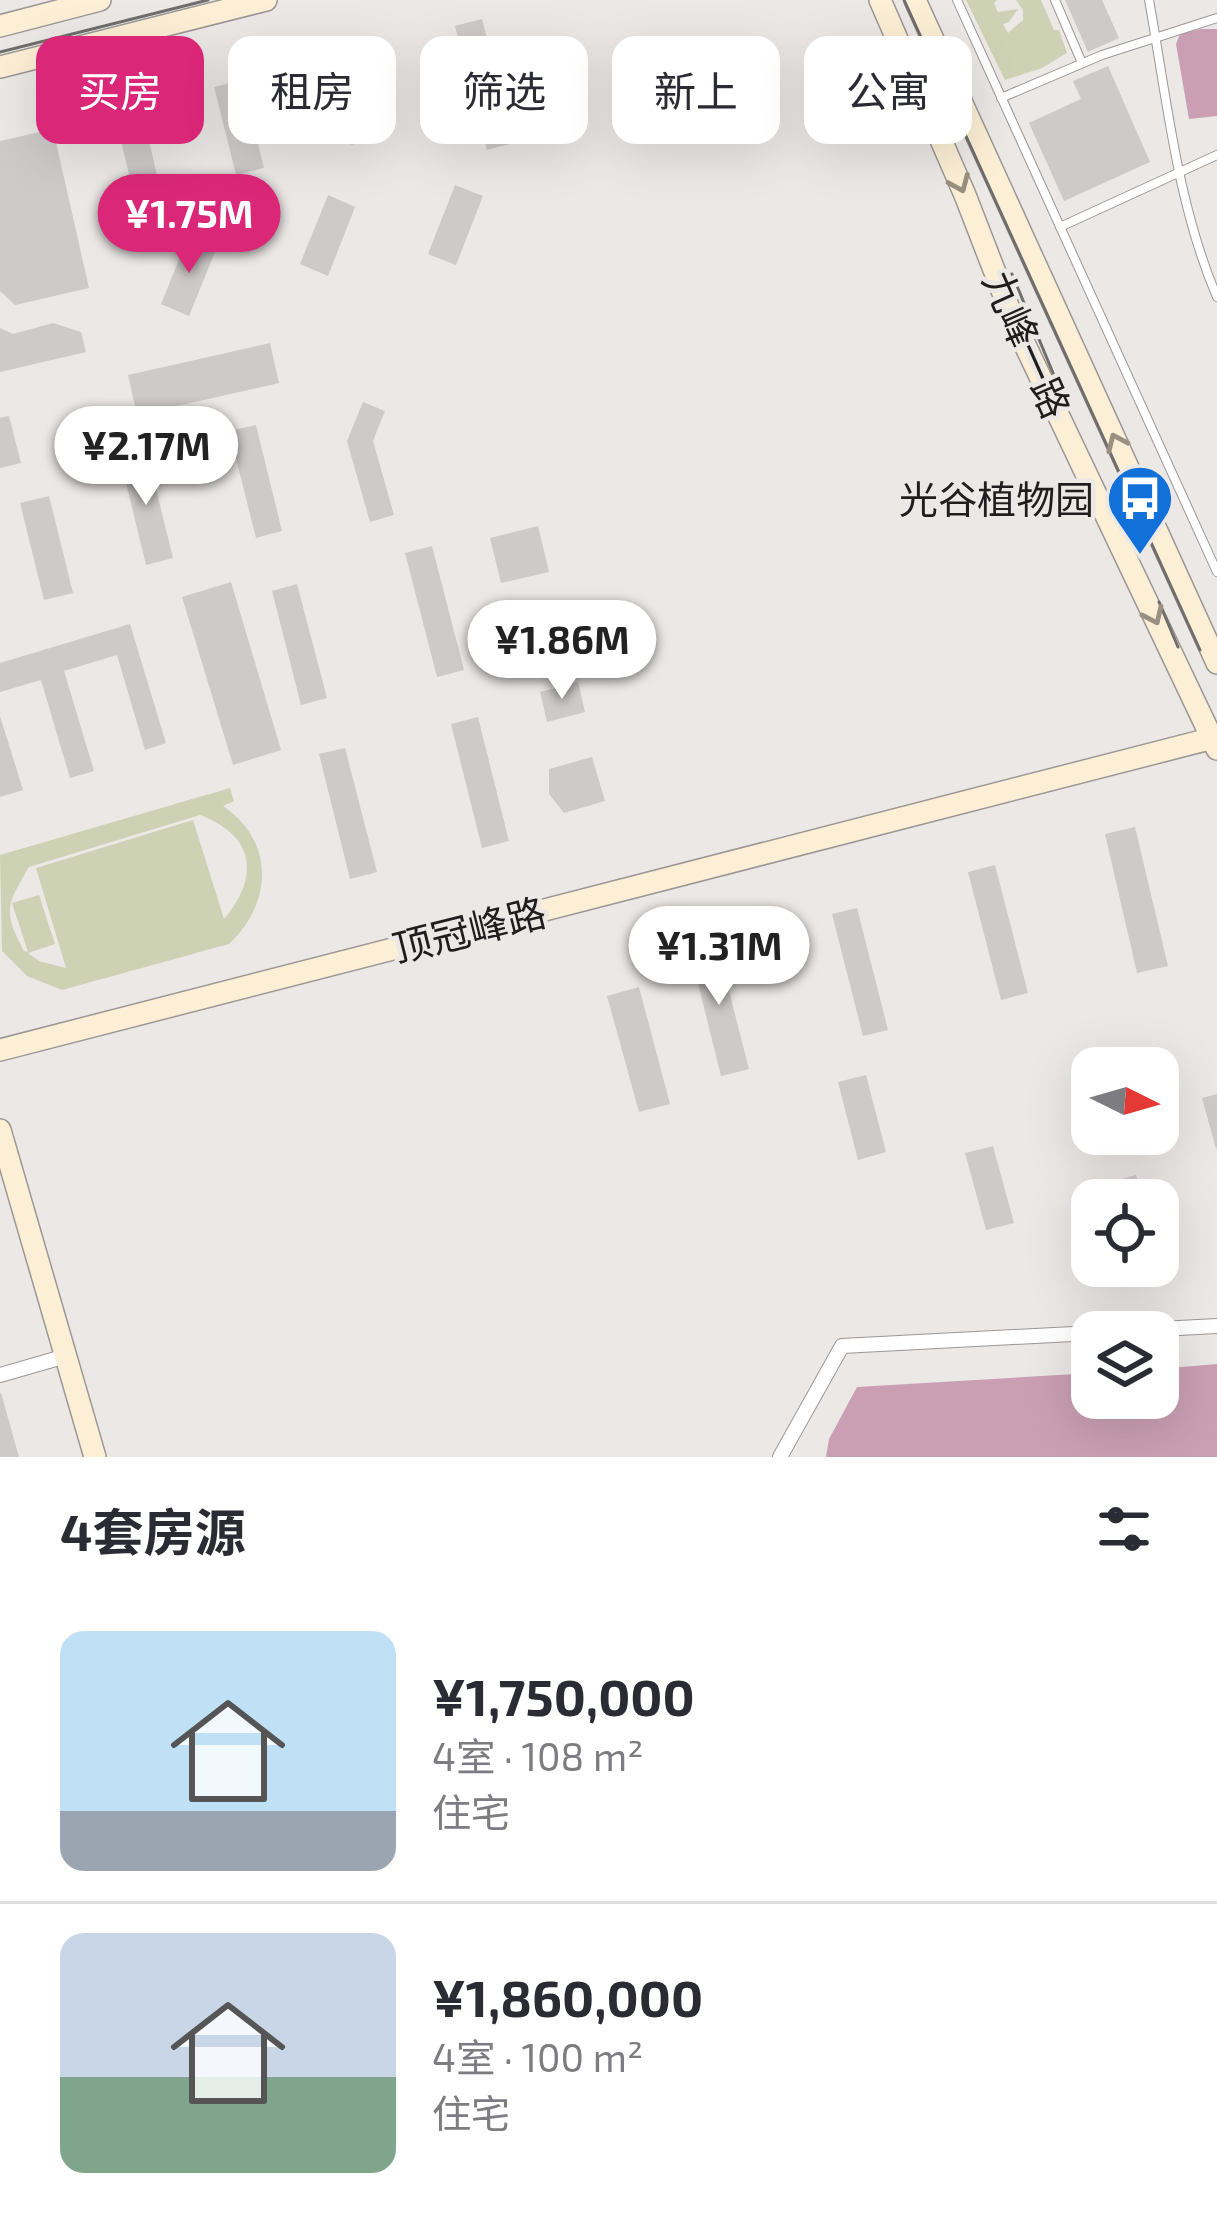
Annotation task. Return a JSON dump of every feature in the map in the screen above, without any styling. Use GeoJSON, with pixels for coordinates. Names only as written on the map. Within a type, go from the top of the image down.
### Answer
{"type":"FeatureCollection","features":[{"type":"Feature","properties":{"kind":"street"},"geometry":{"type":"LineString","coordinates":[[0,26],[100,0]]}},
{"type":"Feature","properties":{"kind":"street"},"geometry":{"type":"LineString","coordinates":[[0,67],[266,0]]}},
{"type":"Feature","properties":{"kind":"street","name":"九峰一路"},"geometry":{"type":"LineString","coordinates":[[880,0],[1016,324],[1215,742]]}},
{"type":"Feature","properties":{"kind":"street","name":"九峰一路"},"geometry":{"type":"LineString","coordinates":[[915,0],[1217,663]]}},
{"type":"Feature","properties":{"kind":"street","name":"顶冠峰路"},"geometry":{"type":"LineString","coordinates":[[0,1050],[1215,742]]}},
{"type":"Feature","properties":{"kind":"street"},"geometry":{"type":"LineString","coordinates":[[0,1130],[95,1457]]}},
{"type":"Feature","properties":{"kind":"street"},"geometry":{"type":"LineString","coordinates":[[1179,1328],[1217,1326]]}},
{"type":"Feature","properties":{"kind":"street"},"geometry":{"type":"LineString","coordinates":[[780,1457],[842,1346],[1071,1334]]}},
{"type":"Feature","properties":{"kind":"street"},"geometry":{"type":"LineString","coordinates":[[0,1376],[66,1356]]}},
{"type":"Feature","properties":{"kind":"lane"},"geometry":{"type":"LineString","coordinates":[[957,0],[1217,572]]}},
{"type":"Feature","properties":{"kind":"lane"},"geometry":{"type":"LineString","coordinates":[[1055,0],[1082,63]]}},
{"type":"Feature","properties":{"kind":"lane"},"geometry":{"type":"LineString","coordinates":[[1149,0],[1180,173],[1217,297]]}},
{"type":"Feature","properties":{"kind":"lane"},"geometry":{"type":"LineString","coordinates":[[1001,98],[1082,63],[1217,18]]}},
{"type":"Feature","properties":{"kind":"lane"},"geometry":{"type":"LineString","coordinates":[[1060,227],[1217,155]]}},
{"type":"Feature","properties":{"kind":"green space"},"geometry":{"type":"Polygon","coordinates":[[[966,0],[997,0],[998,12],[1018,9],[1003,24],[1008,33],[1023,20],[1016,0],[1041,0],[1067,53],[1042,68],[1005,80],[966,0]]]}},
{"type":"Feature","properties":{"kind":"green space"},"geometry":{"type":"Polygon","coordinates":[[[230,788],[234,801],[223,806],[252,837],[262,873],[254,910],[229,944],[62,990],[27,976],[2,951],[0,855],[230,788]],[[200,815],[29,867],[12,903],[39,895],[55,944],[28,953],[66,968],[36,868],[193,820],[224,919],[247,873],[241,846],[232,834],[200,815]],[[12,903],[10,917],[28,952],[12,903]]]}},
{"type":"Feature","properties":{"kind":"shaded area"},"geometry":{"type":"Polygon","coordinates":[[[1217,29],[1217,116],[1189,119],[1176,44],[1180,34],[1217,29]]]}},
{"type":"Feature","properties":{"kind":"shaded area"},"geometry":{"type":"Polygon","coordinates":[[[1217,1364],[1217,1457],[826,1457],[829,1439],[857,1387],[1071,1374],[1071,1419],[1179,1419],[1179,1367],[1217,1364]]]}},
{"type":"Feature","properties":{"kind":"building"},"geometry":{"type":"Polygon","coordinates":[[[1065,0],[1102,0],[1119,38],[1088,52],[1065,0]]]}},
{"type":"Feature","properties":{"kind":"building"},"geometry":{"type":"Polygon","coordinates":[[[482,19],[486,36],[458,36],[455,26],[482,19]]]}},
{"type":"Feature","properties":{"kind":"building"},"geometry":{"type":"Polygon","coordinates":[[[1108,66],[1150,162],[1064,201],[1029,123],[1081,99],[1073,81],[1108,66]]]}},
{"type":"Feature","properties":{"kind":"building"},"geometry":{"type":"Polygon","coordinates":[[[228,84],[228,143],[214,87],[228,84]]]}},
{"type":"Feature","properties":{"kind":"building"},"geometry":{"type":"Polygon","coordinates":[[[36,133],[36,144],[56,144],[89,288],[15,305],[0,291],[0,141],[36,133]]]}},
{"type":"Feature","properties":{"kind":"building"},"geometry":{"type":"Polygon","coordinates":[[[122,144],[150,144],[166,214],[140,220],[122,144]]]}},
{"type":"Feature","properties":{"kind":"building"},"geometry":{"type":"Polygon","coordinates":[[[228,144],[258,144],[264,168],[236,175],[228,144]]]}},
{"type":"Feature","properties":{"kind":"building"},"geometry":{"type":"Polygon","coordinates":[[[455,185],[483,196],[456,265],[428,254],[455,185]]]}},
{"type":"Feature","properties":{"kind":"building"},"geometry":{"type":"Polygon","coordinates":[[[328,195],[355,207],[328,276],[300,264],[328,195]]]}},
{"type":"Feature","properties":{"kind":"building"},"geometry":{"type":"Polygon","coordinates":[[[189,235],[217,247],[189,316],[161,304],[189,235]]]}},
{"type":"Feature","properties":{"kind":"building"},"geometry":{"type":"Polygon","coordinates":[[[53,323],[81,332],[86,352],[0,372],[0,328],[13,334],[53,323]]]}},
{"type":"Feature","properties":{"kind":"building"},"geometry":{"type":"Polygon","coordinates":[[[270,343],[279,383],[137,415],[128,375],[270,343]]]}},
{"type":"Feature","properties":{"kind":"building"},"geometry":{"type":"Polygon","coordinates":[[[363,402],[385,411],[373,441],[394,515],[370,522],[347,441],[363,402]]]}},
{"type":"Feature","properties":{"kind":"building"},"geometry":{"type":"Polygon","coordinates":[[[9,416],[21,463],[0,468],[0,418],[9,416]]]}},
{"type":"Feature","properties":{"kind":"building"},"geometry":{"type":"Polygon","coordinates":[[[256,425],[282,531],[256,538],[229,431],[256,425]]]}},
{"type":"Feature","properties":{"kind":"building"},"geometry":{"type":"Polygon","coordinates":[[[147,452],[173,558],[146,565],[120,458],[147,452]]]}},
{"type":"Feature","properties":{"kind":"building"},"geometry":{"type":"Polygon","coordinates":[[[49,496],[73,593],[44,600],[20,503],[49,496]]]}},
{"type":"Feature","properties":{"kind":"building"},"geometry":{"type":"Polygon","coordinates":[[[538,526],[549,572],[501,583],[490,538],[538,526]]]}},
{"type":"Feature","properties":{"kind":"building"},"geometry":{"type":"Polygon","coordinates":[[[432,546],[464,670],[437,677],[405,553],[432,546]]]}},
{"type":"Feature","properties":{"kind":"building"},"geometry":{"type":"Polygon","coordinates":[[[231,582],[281,750],[233,765],[182,597],[231,582]]]}},
{"type":"Feature","properties":{"kind":"building"},"geometry":{"type":"Polygon","coordinates":[[[297,584],[327,698],[301,705],[272,591],[297,584]]]}},
{"type":"Feature","properties":{"kind":"building"},"geometry":{"type":"Polygon","coordinates":[[[566,607],[575,649],[536,658],[515,618],[566,607]]]}},
{"type":"Feature","properties":{"kind":"building"},"geometry":{"type":"Polygon","coordinates":[[[130,624],[166,743],[145,750],[117,655],[64,671],[94,771],[70,778],[41,680],[0,692],[0,663],[130,624]]]}},
{"type":"Feature","properties":{"kind":"building"},"geometry":{"type":"Polygon","coordinates":[[[578,682],[585,712],[547,722],[540,692],[578,682]]]}},
{"type":"Feature","properties":{"kind":"building"},"geometry":{"type":"Polygon","coordinates":[[[0,716],[23,790],[0,797],[0,716]]]}},
{"type":"Feature","properties":{"kind":"building"},"geometry":{"type":"Polygon","coordinates":[[[478,717],[509,841],[482,848],[451,724],[478,717]]]}},
{"type":"Feature","properties":{"kind":"building"},"geometry":{"type":"Polygon","coordinates":[[[345,748],[377,872],[350,879],[319,754],[345,748]]]}},
{"type":"Feature","properties":{"kind":"building"},"geometry":{"type":"Polygon","coordinates":[[[592,757],[605,801],[564,813],[549,794],[549,769],[592,757]]]}},
{"type":"Feature","properties":{"kind":"building"},"geometry":{"type":"Polygon","coordinates":[[[1135,827],[1168,966],[1137,973],[1105,834],[1135,827]]]}},
{"type":"Feature","properties":{"kind":"building"},"geometry":{"type":"Polygon","coordinates":[[[995,865],[1028,993],[1001,1000],[968,872],[995,865]]]}},
{"type":"Feature","properties":{"kind":"building"},"geometry":{"type":"Polygon","coordinates":[[[857,908],[888,1030],[863,1036],[832,914],[857,908]]]}},
{"type":"Feature","properties":{"kind":"building"},"geometry":{"type":"Polygon","coordinates":[[[716,940],[749,1069],[721,1076],[689,947],[716,940]]]}},
{"type":"Feature","properties":{"kind":"building"},"geometry":{"type":"Polygon","coordinates":[[[639,987],[670,1104],[639,1112],[607,996],[639,987]]]}},
{"type":"Feature","properties":{"kind":"building"},"geometry":{"type":"Polygon","coordinates":[[[866,1075],[886,1152],[858,1160],[838,1082],[866,1075]]]}},
{"type":"Feature","properties":{"kind":"building"},"geometry":{"type":"Polygon","coordinates":[[[1217,1094],[1217,1148],[1216,1149],[1202,1098],[1217,1094]]]}},
{"type":"Feature","properties":{"kind":"building"},"geometry":{"type":"Polygon","coordinates":[[[993,1146],[1014,1223],[986,1230],[965,1153],[993,1146]]]}},
{"type":"Feature","properties":{"kind":"building"},"geometry":{"type":"Polygon","coordinates":[[[1,1393],[19,1457],[0,1457],[1,1393]]]}},
{"type":"Feature","properties":{"kind":"tram line"},"geometry":{"type":"LineString","coordinates":[[0,52],[208,0]]}},
{"type":"Feature","properties":{"kind":"tram line"},"geometry":{"type":"LineString","coordinates":[[904,0],[1200,650]]}},
{"type":"Feature","properties":{"kind":"tram line"},"geometry":{"type":"LineString","coordinates":[[1012,274],[1058,385]]}},
{"type":"Feature","properties":{"kind":"tram line"},"geometry":{"type":"LineString","coordinates":[[1159,602],[1178,647]]}},
{"type":"Feature","properties":{"kind":"place","name":"光谷植物园"},"geometry":{"type":"Point","coordinates":[1140,557]}}]}
